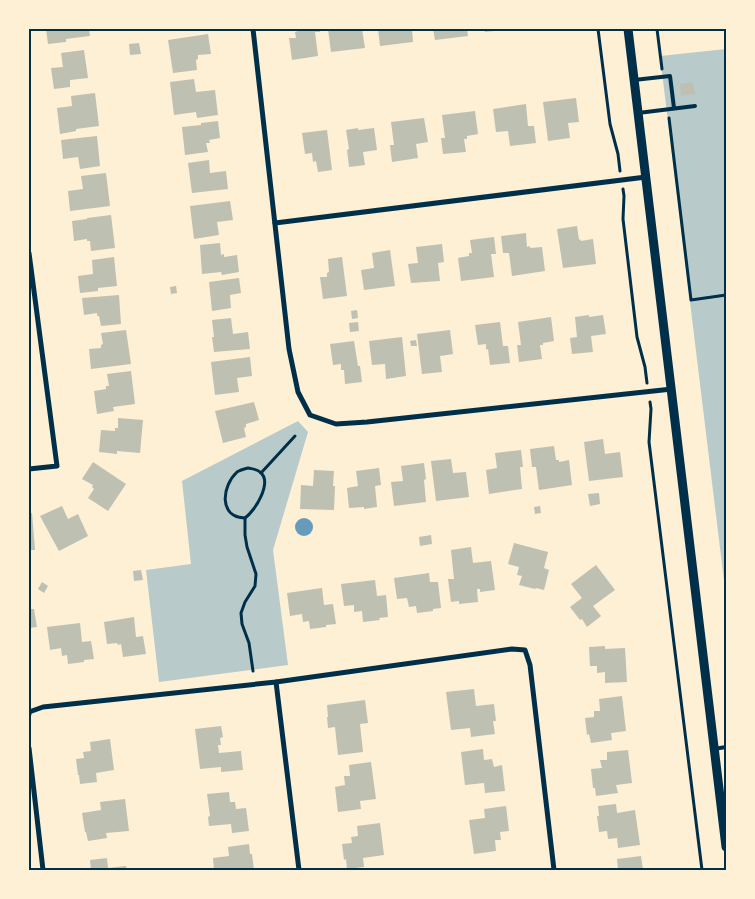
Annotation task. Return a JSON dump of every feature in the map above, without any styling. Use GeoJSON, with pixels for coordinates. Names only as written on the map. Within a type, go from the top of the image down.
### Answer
{"type":"FeatureCollection","features":[{"type":"Feature","properties":{"kind":"street"},"geometry":{"type":"LineString","coordinates":[[253,29],[289,348],[298,392],[310,415],[336,424],[367,422],[672,389]]}},
{"type":"Feature","properties":{"kind":"street"},"geometry":{"type":"LineString","coordinates":[[628,29],[726,847]]}},
{"type":"Feature","properties":{"kind":"street"},"geometry":{"type":"LineString","coordinates":[[275,224],[646,176]]}},
{"type":"Feature","properties":{"kind":"street"},"geometry":{"type":"LineString","coordinates":[[29,254],[57,466],[29,469]]}},
{"type":"Feature","properties":{"kind":"street"},"geometry":{"type":"LineString","coordinates":[[29,714],[29,712],[43,707],[276,682],[512,649],[525,650],[530,665],[554,870]]}},
{"type":"Feature","properties":{"kind":"street"},"geometry":{"type":"LineString","coordinates":[[276,682],[299,870]]}},
{"type":"Feature","properties":{"kind":"street"},"geometry":{"type":"LineString","coordinates":[[29,748],[43,870]]}},
{"type":"Feature","properties":{"kind":"lane"},"geometry":{"type":"LineString","coordinates":[[634,80],[670,76],[674,108]]}},
{"type":"Feature","properties":{"kind":"lane"},"geometry":{"type":"LineString","coordinates":[[638,113],[695,106]]}},
{"type":"Feature","properties":{"kind":"lane"},"geometry":{"type":"LineString","coordinates":[[714,748],[726,747]]}},
{"type":"Feature","properties":{"kind":"path"},"geometry":{"type":"LineString","coordinates":[[598,29],[610,124],[618,154]]}},
{"type":"Feature","properties":{"kind":"path"},"geometry":{"type":"LineString","coordinates":[[657,29],[663,77]]}},
{"type":"Feature","properties":{"kind":"path"},"geometry":{"type":"LineString","coordinates":[[668,109],[691,300],[726,295]]}},
{"type":"Feature","properties":{"kind":"path"},"geometry":{"type":"LineString","coordinates":[[624,196],[623,219],[636,337],[645,367]]}},
{"type":"Feature","properties":{"kind":"path"},"geometry":{"type":"LineString","coordinates":[[650,409],[649,442],[702,870]]}},
{"type":"Feature","properties":{"kind":"path"},"geometry":{"type":"LineString","coordinates":[[261,473],[295,436]]}},
{"type":"Feature","properties":{"kind":"path"},"geometry":{"type":"LineString","coordinates":[[248,468],[261,473],[264,477],[264,484],[263,492],[252,512],[245,518],[238,517],[229,512],[226,507],[225,495],[238,472],[248,468]]}},
{"type":"Feature","properties":{"kind":"path"},"geometry":{"type":"LineString","coordinates":[[245,518],[247,547],[256,574],[255,586],[245,602],[241,613],[242,624],[249,643],[253,670]]}},
{"type":"Feature","properties":{"kind":"shaded area"},"geometry":{"type":"Polygon","coordinates":[[[726,49],[726,597],[660,56],[726,49]]]}},
{"type":"Feature","properties":{"kind":"shaded area"},"geometry":{"type":"Polygon","coordinates":[[[298,421],[308,432],[273,550],[288,665],[159,682],[146,570],[191,564],[182,481],[298,421]]]}},
{"type":"Feature","properties":{"kind":"water"},"geometry":{"type":"Polygon","coordinates":[[[304,518],[310,521],[313,527],[310,533],[304,536],[298,533],[295,527],[298,521],[304,518]]]}},
{"type":"Feature","properties":{"kind":"building"},"geometry":{"type":"Polygon","coordinates":[[[46,29],[89,29],[90,36],[66,39],[66,42],[48,44],[46,29]]]}},
{"type":"Feature","properties":{"kind":"building"},"geometry":{"type":"Polygon","coordinates":[[[298,29],[319,29],[320,32],[315,32],[318,56],[292,60],[289,38],[296,38],[295,32],[298,29]]]}},
{"type":"Feature","properties":{"kind":"building"},"geometry":{"type":"Polygon","coordinates":[[[328,29],[362,29],[365,48],[331,52],[328,29]]]}},
{"type":"Feature","properties":{"kind":"building"},"geometry":{"type":"Polygon","coordinates":[[[378,29],[412,29],[413,42],[380,46],[378,29]]]}},
{"type":"Feature","properties":{"kind":"building"},"geometry":{"type":"Polygon","coordinates":[[[433,29],[467,29],[468,36],[435,40],[433,29]]]}},
{"type":"Feature","properties":{"kind":"building"},"geometry":{"type":"Polygon","coordinates":[[[485,29],[503,29],[503,30],[485,32],[485,29]]]}},
{"type":"Feature","properties":{"kind":"building"},"geometry":{"type":"Polygon","coordinates":[[[208,34],[211,54],[198,55],[196,60],[197,70],[173,73],[168,40],[208,34]]]}},
{"type":"Feature","properties":{"kind":"building"},"geometry":{"type":"Polygon","coordinates":[[[139,43],[141,54],[130,55],[129,44],[139,43]]]}},
{"type":"Feature","properties":{"kind":"building"},"geometry":{"type":"Polygon","coordinates":[[[84,50],[88,78],[70,80],[70,87],[54,89],[51,68],[63,67],[61,53],[84,50]]]}},
{"type":"Feature","properties":{"kind":"building"},"geometry":{"type":"Polygon","coordinates":[[[194,79],[196,92],[215,90],[218,115],[197,118],[196,112],[174,115],[170,82],[194,79]]]}},
{"type":"Feature","properties":{"kind":"building"},"geometry":{"type":"Polygon","coordinates":[[[693,82],[695,94],[681,96],[680,84],[693,82]]]}},
{"type":"Feature","properties":{"kind":"building"},"geometry":{"type":"Polygon","coordinates":[[[95,93],[99,126],[76,129],[76,131],[60,134],[57,108],[72,106],[71,96],[95,93]]]}},
{"type":"Feature","properties":{"kind":"building"},"geometry":{"type":"Polygon","coordinates":[[[576,98],[579,122],[568,123],[570,138],[548,141],[543,102],[576,98]]]}},
{"type":"Feature","properties":{"kind":"building"},"geometry":{"type":"Polygon","coordinates":[[[526,104],[528,126],[534,126],[536,143],[510,146],[508,131],[496,132],[493,109],[526,104]]]}},
{"type":"Feature","properties":{"kind":"building"},"geometry":{"type":"Polygon","coordinates":[[[475,111],[478,134],[467,136],[467,139],[464,139],[466,152],[443,154],[441,138],[445,138],[442,115],[475,111]]]}},
{"type":"Feature","properties":{"kind":"building"},"geometry":{"type":"Polygon","coordinates":[[[424,118],[428,142],[416,144],[418,158],[392,162],[390,145],[394,145],[391,122],[424,118]]]}},
{"type":"Feature","properties":{"kind":"building"},"geometry":{"type":"Polygon","coordinates":[[[218,121],[220,138],[209,140],[210,143],[206,143],[208,152],[185,155],[182,127],[218,121]]]}},
{"type":"Feature","properties":{"kind":"building"},"geometry":{"type":"Polygon","coordinates":[[[358,128],[358,130],[374,128],[377,150],[363,152],[365,165],[349,167],[346,130],[358,128]]]}},
{"type":"Feature","properties":{"kind":"building"},"geometry":{"type":"Polygon","coordinates":[[[327,130],[332,170],[318,172],[316,161],[313,162],[312,153],[305,154],[302,133],[327,130]]]}},
{"type":"Feature","properties":{"kind":"building"},"geometry":{"type":"Polygon","coordinates":[[[97,136],[100,166],[80,169],[78,157],[63,159],[61,140],[97,136]]]}},
{"type":"Feature","properties":{"kind":"building"},"geometry":{"type":"Polygon","coordinates":[[[209,160],[210,173],[226,171],[228,189],[192,193],[188,163],[209,160]]]}},
{"type":"Feature","properties":{"kind":"building"},"geometry":{"type":"Polygon","coordinates":[[[106,173],[110,206],[70,211],[68,191],[83,189],[81,176],[106,173]]]}},
{"type":"Feature","properties":{"kind":"building"},"geometry":{"type":"Polygon","coordinates":[[[230,201],[233,220],[217,222],[219,235],[194,239],[190,206],[230,201]]]}},
{"type":"Feature","properties":{"kind":"building"},"geometry":{"type":"Polygon","coordinates":[[[111,215],[115,248],[91,251],[90,241],[87,241],[87,239],[74,241],[72,221],[111,215]]]}},
{"type":"Feature","properties":{"kind":"building"},"geometry":{"type":"Polygon","coordinates":[[[577,226],[579,240],[593,239],[596,264],[563,268],[557,229],[577,226]]]}},
{"type":"Feature","properties":{"kind":"building"},"geometry":{"type":"Polygon","coordinates":[[[526,233],[527,247],[542,247],[545,271],[512,276],[509,253],[503,253],[501,236],[526,233]]]}},
{"type":"Feature","properties":{"kind":"building"},"geometry":{"type":"Polygon","coordinates":[[[494,237],[496,254],[491,254],[494,277],[461,281],[458,258],[469,256],[469,253],[472,253],[470,240],[494,237]]]}},
{"type":"Feature","properties":{"kind":"building"},"geometry":{"type":"Polygon","coordinates":[[[220,243],[221,255],[224,254],[224,257],[237,255],[239,272],[222,275],[221,272],[202,274],[200,245],[220,243]]]}},
{"type":"Feature","properties":{"kind":"building"},"geometry":{"type":"Polygon","coordinates":[[[442,244],[444,262],[438,263],[440,281],[411,283],[408,264],[418,263],[416,247],[442,244]]]}},
{"type":"Feature","properties":{"kind":"building"},"geometry":{"type":"Polygon","coordinates":[[[390,250],[395,286],[364,290],[361,270],[374,268],[372,253],[390,250]]]}},
{"type":"Feature","properties":{"kind":"building"},"geometry":{"type":"Polygon","coordinates":[[[114,257],[117,286],[98,288],[98,291],[80,293],[78,276],[93,274],[92,260],[114,257]]]}},
{"type":"Feature","properties":{"kind":"building"},"geometry":{"type":"Polygon","coordinates":[[[342,257],[347,296],[323,299],[320,277],[327,277],[329,272],[328,259],[342,257]]]}},
{"type":"Feature","properties":{"kind":"building"},"geometry":{"type":"Polygon","coordinates":[[[239,278],[241,293],[230,295],[231,308],[212,311],[209,282],[239,278]]]}},
{"type":"Feature","properties":{"kind":"building"},"geometry":{"type":"Polygon","coordinates":[[[176,286],[177,293],[171,294],[170,287],[176,286]]]}},
{"type":"Feature","properties":{"kind":"building"},"geometry":{"type":"Polygon","coordinates":[[[119,295],[121,324],[101,326],[97,313],[84,315],[82,298],[119,295]]]}},
{"type":"Feature","properties":{"kind":"building"},"geometry":{"type":"Polygon","coordinates":[[[357,310],[358,318],[352,319],[351,311],[357,310]]]}},
{"type":"Feature","properties":{"kind":"building"},"geometry":{"type":"Polygon","coordinates":[[[589,315],[589,317],[603,315],[606,334],[591,336],[593,352],[572,354],[570,338],[577,337],[575,317],[589,315]]]}},
{"type":"Feature","properties":{"kind":"building"},"geometry":{"type":"Polygon","coordinates":[[[551,317],[554,341],[540,345],[542,359],[519,362],[517,345],[521,345],[518,322],[551,317]]]}},
{"type":"Feature","properties":{"kind":"building"},"geometry":{"type":"Polygon","coordinates":[[[231,318],[233,334],[248,332],[250,349],[214,352],[212,320],[231,318]]]}},
{"type":"Feature","properties":{"kind":"building"},"geometry":{"type":"Polygon","coordinates":[[[358,322],[359,331],[350,332],[349,323],[358,322]]]}},
{"type":"Feature","properties":{"kind":"building"},"geometry":{"type":"Polygon","coordinates":[[[500,322],[503,346],[508,346],[510,363],[490,365],[486,344],[478,345],[475,325],[500,322]]]}},
{"type":"Feature","properties":{"kind":"building"},"geometry":{"type":"Polygon","coordinates":[[[126,330],[131,364],[91,369],[89,349],[101,348],[103,344],[101,333],[126,330]]]}},
{"type":"Feature","properties":{"kind":"building"},"geometry":{"type":"Polygon","coordinates":[[[450,330],[453,354],[440,356],[442,372],[422,374],[417,334],[450,330]]]}},
{"type":"Feature","properties":{"kind":"building"},"geometry":{"type":"Polygon","coordinates":[[[402,337],[406,376],[386,379],[385,364],[372,365],[369,341],[402,337]]]}},
{"type":"Feature","properties":{"kind":"building"},"geometry":{"type":"Polygon","coordinates":[[[416,340],[417,346],[411,346],[410,341],[416,340]]]}},
{"type":"Feature","properties":{"kind":"building"},"geometry":{"type":"Polygon","coordinates":[[[354,341],[362,382],[345,384],[344,370],[341,370],[341,364],[333,365],[330,344],[354,341]]]}},
{"type":"Feature","properties":{"kind":"building"},"geometry":{"type":"Polygon","coordinates":[[[250,357],[252,376],[237,378],[239,392],[215,395],[211,362],[250,357]]]}},
{"type":"Feature","properties":{"kind":"building"},"geometry":{"type":"Polygon","coordinates":[[[131,371],[135,404],[113,407],[114,411],[97,414],[94,391],[106,389],[106,386],[109,386],[107,374],[131,371]]]}},
{"type":"Feature","properties":{"kind":"building"},"geometry":{"type":"Polygon","coordinates":[[[254,402],[259,420],[246,424],[244,428],[246,437],[223,443],[215,411],[254,402]]]}},
{"type":"Feature","properties":{"kind":"building"},"geometry":{"type":"Polygon","coordinates":[[[118,418],[143,420],[140,453],[117,451],[117,454],[99,452],[101,430],[115,431],[115,428],[118,428],[118,418]]]}},
{"type":"Feature","properties":{"kind":"building"},"geometry":{"type":"Polygon","coordinates":[[[603,439],[605,454],[620,452],[623,477],[589,481],[584,442],[603,439]]]}},
{"type":"Feature","properties":{"kind":"building"},"geometry":{"type":"Polygon","coordinates":[[[554,446],[556,460],[559,460],[559,462],[569,460],[572,485],[539,490],[536,467],[532,467],[530,449],[554,446]]]}},
{"type":"Feature","properties":{"kind":"building"},"geometry":{"type":"Polygon","coordinates":[[[521,450],[523,467],[520,467],[522,489],[489,494],[486,470],[497,468],[495,453],[521,450]]]}},
{"type":"Feature","properties":{"kind":"building"},"geometry":{"type":"Polygon","coordinates":[[[451,459],[453,473],[466,472],[469,497],[436,501],[431,461],[451,459]]]}},
{"type":"Feature","properties":{"kind":"building"},"geometry":{"type":"Polygon","coordinates":[[[93,462],[126,484],[108,511],[88,498],[94,489],[93,485],[82,479],[93,462]]]}},
{"type":"Feature","properties":{"kind":"building"},"geometry":{"type":"Polygon","coordinates":[[[424,463],[426,502],[394,506],[391,482],[403,481],[401,466],[424,463]]]}},
{"type":"Feature","properties":{"kind":"building"},"geometry":{"type":"Polygon","coordinates":[[[379,468],[381,485],[375,486],[377,507],[364,509],[364,507],[349,508],[347,488],[358,486],[356,471],[379,468]]]}},
{"type":"Feature","properties":{"kind":"building"},"geometry":{"type":"Polygon","coordinates":[[[314,470],[334,471],[334,510],[300,509],[301,485],[313,486],[314,470]]]}},
{"type":"Feature","properties":{"kind":"building"},"geometry":{"type":"Polygon","coordinates":[[[599,493],[600,504],[590,506],[588,494],[599,493]]]}},
{"type":"Feature","properties":{"kind":"building"},"geometry":{"type":"Polygon","coordinates":[[[62,506],[68,519],[78,514],[88,536],[59,551],[40,516],[62,506]]]}},
{"type":"Feature","properties":{"kind":"building"},"geometry":{"type":"Polygon","coordinates":[[[540,506],[541,513],[535,514],[534,507],[540,506]]]}},
{"type":"Feature","properties":{"kind":"building"},"geometry":{"type":"Polygon","coordinates":[[[32,513],[35,550],[29,550],[29,514],[32,513]]]}},
{"type":"Feature","properties":{"kind":"building"},"geometry":{"type":"Polygon","coordinates":[[[431,535],[432,544],[420,546],[419,537],[431,535]]]}},
{"type":"Feature","properties":{"kind":"building"},"geometry":{"type":"Polygon","coordinates":[[[514,543],[548,552],[544,568],[549,570],[544,590],[519,585],[522,576],[517,575],[519,567],[508,564],[514,543]]]}},
{"type":"Feature","properties":{"kind":"building"},"geometry":{"type":"Polygon","coordinates":[[[471,547],[473,563],[491,561],[495,590],[480,592],[480,589],[477,589],[478,602],[459,604],[459,601],[451,602],[448,579],[454,579],[451,550],[471,547]]]}},
{"type":"Feature","properties":{"kind":"building"},"geometry":{"type":"Polygon","coordinates":[[[596,565],[615,590],[593,606],[601,616],[587,627],[570,607],[582,598],[571,584],[596,565]]]}},
{"type":"Feature","properties":{"kind":"building"},"geometry":{"type":"Polygon","coordinates":[[[141,570],[143,580],[134,581],[133,571],[141,570]]]}},
{"type":"Feature","properties":{"kind":"building"},"geometry":{"type":"Polygon","coordinates":[[[429,573],[430,582],[438,582],[441,608],[417,613],[416,606],[409,607],[407,598],[397,599],[394,578],[429,573]]]}},
{"type":"Feature","properties":{"kind":"building"},"geometry":{"type":"Polygon","coordinates":[[[375,580],[377,596],[386,595],[388,617],[363,622],[362,611],[354,612],[354,605],[344,606],[341,584],[375,580]]]}},
{"type":"Feature","properties":{"kind":"building"},"geometry":{"type":"Polygon","coordinates":[[[42,582],[48,586],[44,593],[38,589],[42,582]]]}},
{"type":"Feature","properties":{"kind":"building"},"geometry":{"type":"Polygon","coordinates":[[[322,588],[324,605],[333,604],[336,624],[310,629],[309,621],[303,622],[302,614],[290,616],[287,593],[322,588]]]}},
{"type":"Feature","properties":{"kind":"building"},"geometry":{"type":"Polygon","coordinates":[[[29,609],[34,609],[37,627],[29,628],[29,609]]]}},
{"type":"Feature","properties":{"kind":"building"},"geometry":{"type":"Polygon","coordinates":[[[134,617],[136,637],[143,636],[146,654],[123,657],[121,644],[107,644],[104,622],[134,617]]]}},
{"type":"Feature","properties":{"kind":"building"},"geometry":{"type":"Polygon","coordinates":[[[80,623],[82,642],[91,641],[94,659],[68,664],[67,655],[62,656],[61,648],[50,650],[47,627],[80,623]]]}},
{"type":"Feature","properties":{"kind":"building"},"geometry":{"type":"Polygon","coordinates":[[[605,646],[605,649],[625,648],[627,682],[605,683],[605,672],[597,673],[597,666],[590,666],[589,647],[605,646]]]}},
{"type":"Feature","properties":{"kind":"building"},"geometry":{"type":"Polygon","coordinates":[[[474,689],[476,706],[494,704],[496,721],[493,721],[495,734],[471,737],[470,728],[451,730],[446,692],[474,689]]]}},
{"type":"Feature","properties":{"kind":"building"},"geometry":{"type":"Polygon","coordinates":[[[622,696],[626,731],[611,733],[612,740],[591,743],[589,734],[587,735],[585,718],[594,717],[594,711],[600,711],[599,699],[622,696]]]}},
{"type":"Feature","properties":{"kind":"building"},"geometry":{"type":"Polygon","coordinates":[[[365,700],[368,723],[360,724],[363,752],[338,755],[335,727],[328,728],[327,705],[365,700]]]}},
{"type":"Feature","properties":{"kind":"building"},"geometry":{"type":"Polygon","coordinates":[[[221,726],[223,737],[220,738],[221,745],[218,745],[219,753],[241,751],[243,770],[221,772],[221,767],[200,769],[195,729],[221,726]]]}},
{"type":"Feature","properties":{"kind":"building"},"geometry":{"type":"Polygon","coordinates":[[[110,739],[114,770],[96,773],[97,782],[80,784],[76,759],[84,758],[83,752],[91,751],[90,742],[110,739]]]}},
{"type":"Feature","properties":{"kind":"building"},"geometry":{"type":"Polygon","coordinates":[[[483,749],[484,760],[492,759],[494,767],[502,765],[505,791],[485,793],[484,783],[465,785],[461,752],[483,749]]]}},
{"type":"Feature","properties":{"kind":"building"},"geometry":{"type":"Polygon","coordinates":[[[628,750],[632,783],[616,785],[618,793],[596,796],[591,769],[602,768],[600,760],[607,760],[607,752],[628,750]]]}},
{"type":"Feature","properties":{"kind":"building"},"geometry":{"type":"Polygon","coordinates":[[[371,762],[376,799],[360,801],[361,809],[338,812],[335,787],[345,785],[344,776],[350,776],[349,765],[371,762]]]}},
{"type":"Feature","properties":{"kind":"building"},"geometry":{"type":"Polygon","coordinates":[[[229,792],[230,802],[235,802],[236,809],[246,808],[249,831],[232,833],[231,824],[209,826],[208,817],[210,816],[207,794],[229,792]]]}},
{"type":"Feature","properties":{"kind":"building"},"geometry":{"type":"Polygon","coordinates":[[[125,799],[129,831],[106,833],[107,838],[88,841],[82,813],[101,810],[100,802],[125,799]]]}},
{"type":"Feature","properties":{"kind":"building"},"geometry":{"type":"Polygon","coordinates":[[[616,804],[617,813],[635,810],[640,845],[618,848],[617,838],[608,839],[607,831],[599,832],[598,806],[616,804]]]}},
{"type":"Feature","properties":{"kind":"building"},"geometry":{"type":"Polygon","coordinates":[[[506,806],[509,831],[500,832],[501,840],[495,840],[496,851],[474,854],[469,820],[485,818],[484,809],[506,806]]]}},
{"type":"Feature","properties":{"kind":"building"},"geometry":{"type":"Polygon","coordinates":[[[380,823],[384,855],[363,858],[364,867],[347,869],[342,844],[352,843],[351,837],[358,836],[357,826],[380,823]]]}},
{"type":"Feature","properties":{"kind":"building"},"geometry":{"type":"Polygon","coordinates":[[[249,844],[254,870],[214,870],[213,858],[229,856],[228,847],[249,844]]]}},
{"type":"Feature","properties":{"kind":"building"},"geometry":{"type":"Polygon","coordinates":[[[641,856],[643,870],[615,870],[618,869],[617,859],[641,856]]]}},
{"type":"Feature","properties":{"kind":"building"},"geometry":{"type":"Polygon","coordinates":[[[107,858],[108,868],[126,866],[127,870],[91,870],[90,860],[107,858]]]}}]}
